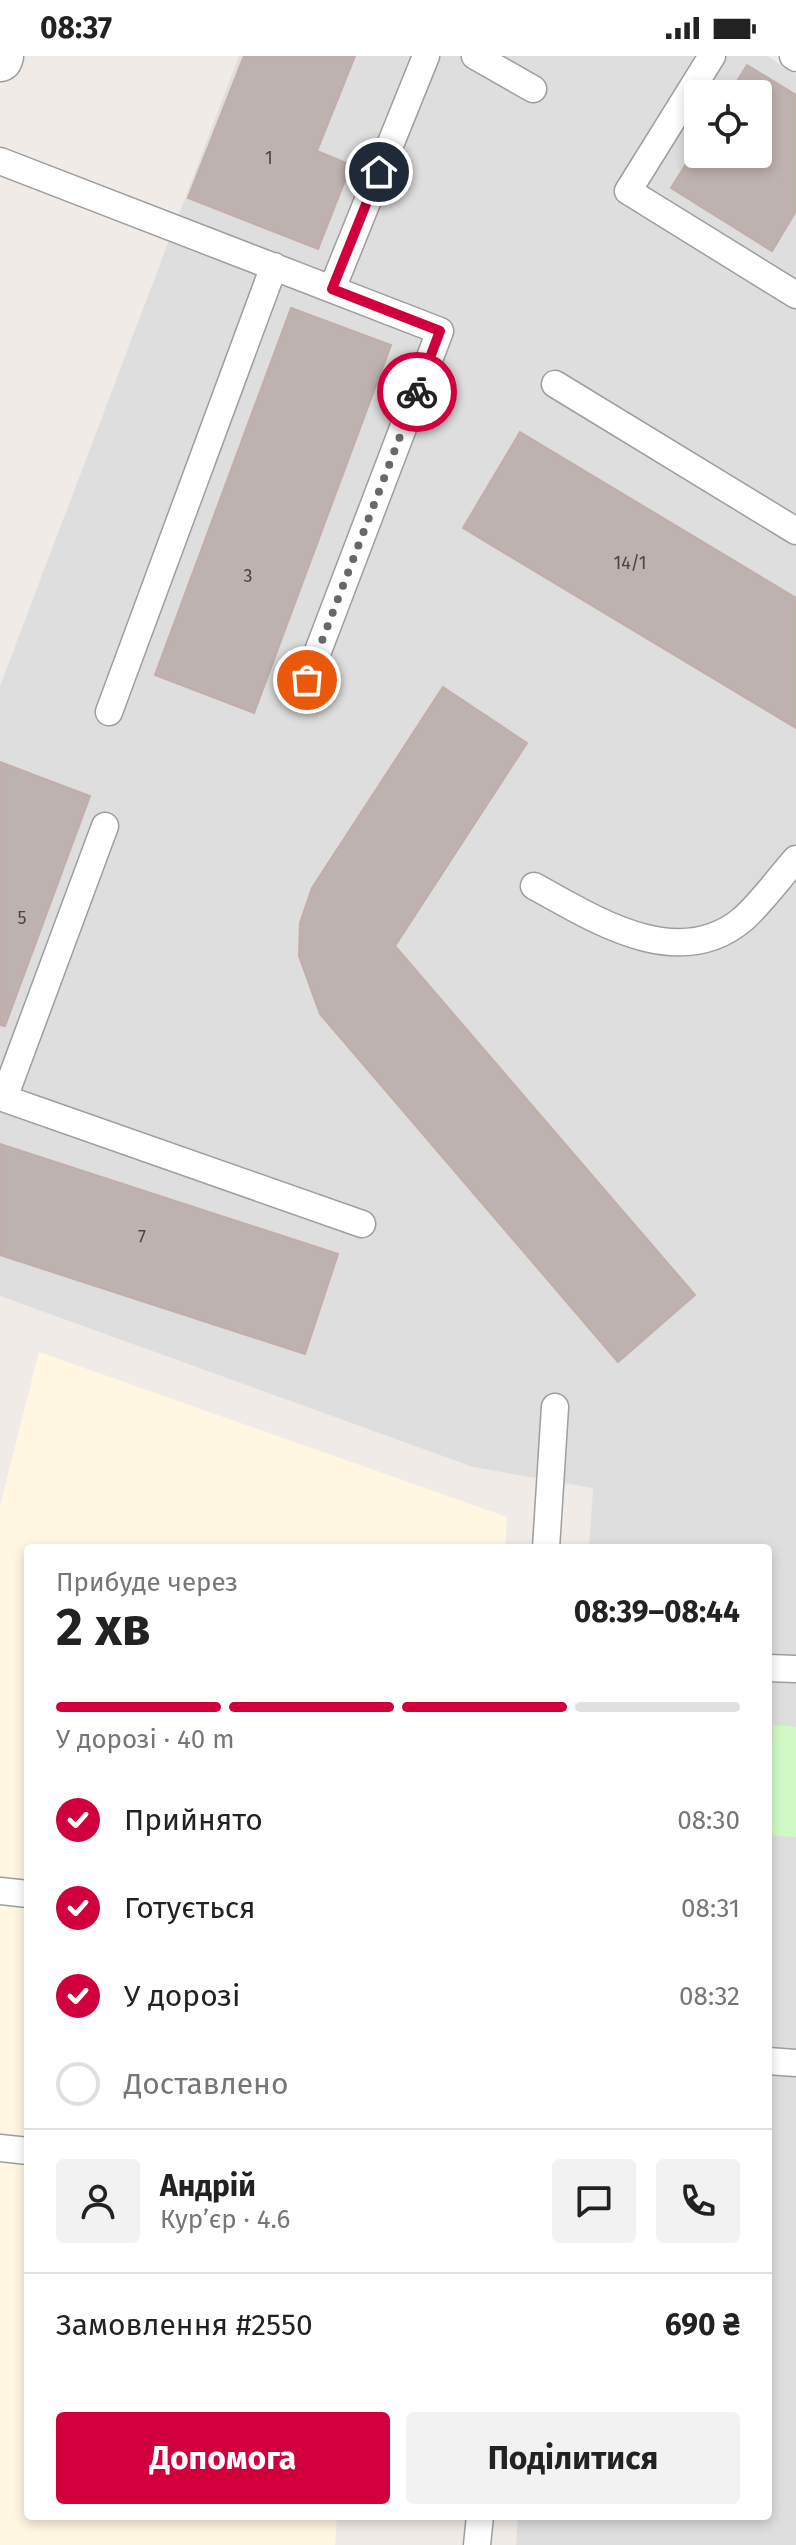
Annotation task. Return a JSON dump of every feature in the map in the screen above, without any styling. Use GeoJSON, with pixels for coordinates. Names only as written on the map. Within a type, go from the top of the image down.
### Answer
{"type":"FeatureCollection","features":[{"type":"Feature","properties":{"kind":"lane"},"geometry":{"type":"LineString","coordinates":[[332,289],[426,56]]}},
{"type":"Feature","properties":{"kind":"lane"},"geometry":{"type":"LineString","coordinates":[[475,56],[533,89]]}},
{"type":"Feature","properties":{"kind":"lane"},"geometry":{"type":"LineString","coordinates":[[712,56],[628,191],[796,295]]}},
{"type":"Feature","properties":{"kind":"lane"},"geometry":{"type":"LineString","coordinates":[[0,161],[440,331],[307,680]]}},
{"type":"Feature","properties":{"kind":"lane"},"geometry":{"type":"LineString","coordinates":[[109,712],[274,266]]}},
{"type":"Feature","properties":{"kind":"lane"},"geometry":{"type":"LineString","coordinates":[[555,384],[796,531]]}},
{"type":"Feature","properties":{"kind":"lane"},"geometry":{"type":"LineString","coordinates":[[105,826],[2,1098],[362,1224]]}},
{"type":"Feature","properties":{"kind":"lane"},"geometry":{"type":"LineString","coordinates":[[534,886],[602,923],[634,936],[672,942],[713,937],[742,919],[796,859]]}},
{"type":"Feature","properties":{"kind":"lane"},"geometry":{"type":"LineString","coordinates":[[546,1544],[555,1407]]}},
{"type":"Feature","properties":{"kind":"lane"},"geometry":{"type":"LineString","coordinates":[[772,1668],[796,1669]]}},
{"type":"Feature","properties":{"kind":"lane"},"geometry":{"type":"LineString","coordinates":[[0,1891],[24,1894]]}},
{"type":"Feature","properties":{"kind":"lane"},"geometry":{"type":"LineString","coordinates":[[772,2061],[796,2063]]}},
{"type":"Feature","properties":{"kind":"lane"},"geometry":{"type":"LineString","coordinates":[[0,2148],[24,2151]]}},
{"type":"Feature","properties":{"kind":"lane"},"geometry":{"type":"LineString","coordinates":[[477,2545],[480,2520]]}},
{"type":"Feature","properties":{"kind":"shaded area"},"geometry":{"type":"Polygon","coordinates":[[[239,56],[767,56],[796,74],[796,2545],[516,2545],[518,2520],[772,2520],[772,1544],[589,1544],[593,1488],[473,1467],[0,1296],[0,686],[239,56]]]}},
{"type":"Feature","properties":{"kind":"shaded area"},"geometry":{"type":"Polygon","coordinates":[[[658,677],[796,803],[796,859],[742,919],[575,768],[658,677]]]}},
{"type":"Feature","properties":{"kind":"shaded area"},"geometry":{"type":"Polygon","coordinates":[[[39,1352],[507,1517],[505,1544],[24,1544],[24,2520],[337,2520],[335,2545],[0,2545],[0,1506],[39,1352]]]}},
{"type":"Feature","properties":{"kind":"green space"},"geometry":{"type":"Polygon","coordinates":[[[773,1725],[796,1727],[796,1837],[772,1835],[773,1725]]]}},
{"type":"Feature","properties":{"kind":"building"},"geometry":{"type":"Polygon","coordinates":[[[244,56],[355,56],[317,151],[351,165],[318,249],[188,198],[244,56]]]}},
{"type":"Feature","properties":{"kind":"building"},"geometry":{"type":"Polygon","coordinates":[[[747,65],[772,80],[738,80],[747,65]]]}},
{"type":"Feature","properties":{"kind":"building"},"geometry":{"type":"Polygon","coordinates":[[[772,80],[796,95],[796,211],[772,251],[671,188],[684,167],[772,168],[772,80]]]}},
{"type":"Feature","properties":{"kind":"building"},"geometry":{"type":"Polygon","coordinates":[[[291,308],[391,345],[254,713],[155,675],[291,308]]]}},
{"type":"Feature","properties":{"kind":"building"},"geometry":{"type":"Polygon","coordinates":[[[520,432],[796,598],[796,728],[463,528],[520,432]]]}},
{"type":"Feature","properties":{"kind":"building"},"geometry":{"type":"Polygon","coordinates":[[[443,687],[527,743],[395,946],[695,1295],[618,1362],[320,1014],[299,956],[300,923],[312,888],[443,687]]]}},
{"type":"Feature","properties":{"kind":"building"},"geometry":{"type":"Polygon","coordinates":[[[0,762],[90,796],[5,1026],[0,1025],[0,762]]]}},
{"type":"Feature","properties":{"kind":"building"},"geometry":{"type":"Polygon","coordinates":[[[0,1144],[338,1254],[305,1354],[0,1255],[0,1144]]]}},
{"type":"Feature","properties":{"kind":"way so far"},"geometry":{"type":"LineString","coordinates":[[307,680],[417,392]]}},
{"type":"Feature","properties":{"kind":"route"},"geometry":{"type":"LineString","coordinates":[[379,172],[332,289],[440,331],[417,392]]}}]}
